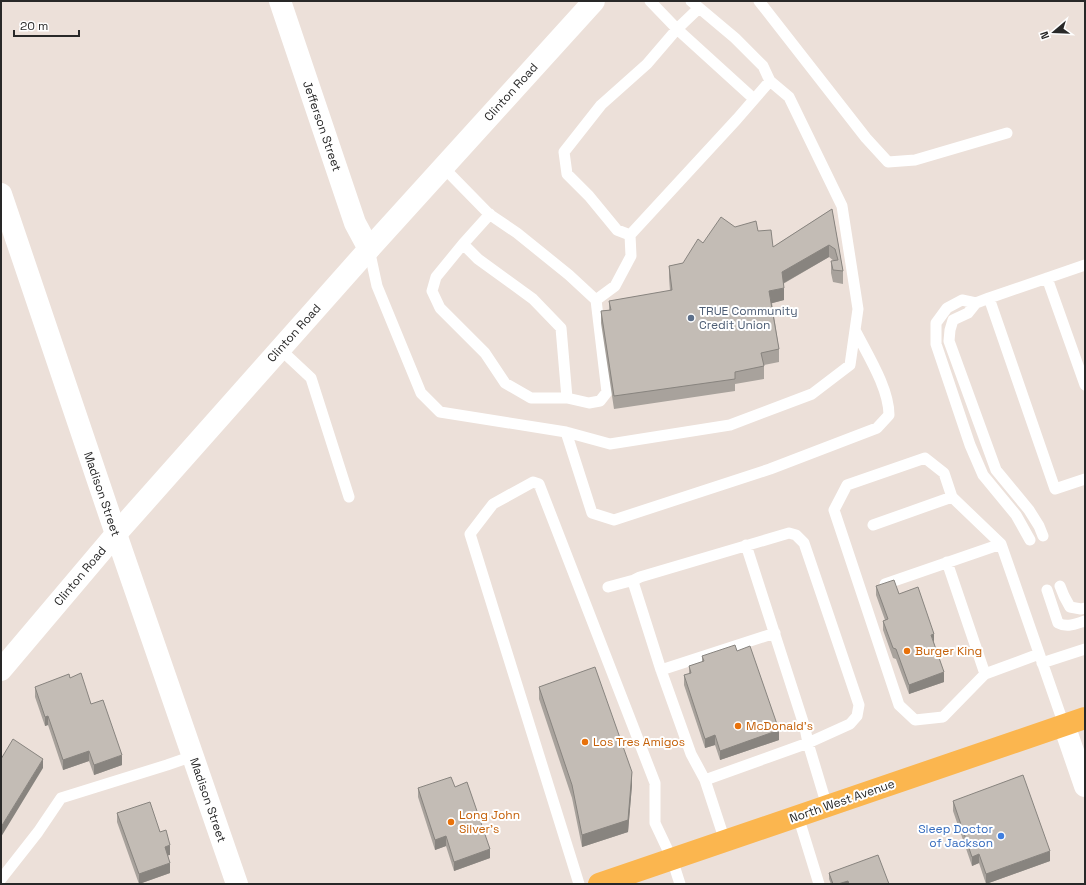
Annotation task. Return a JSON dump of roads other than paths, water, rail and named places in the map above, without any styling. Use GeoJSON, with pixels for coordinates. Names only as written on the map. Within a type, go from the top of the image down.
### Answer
{"type":"FeatureCollection","features":[{"type":"Feature","properties":{"kind":"main road","name":"North West Avenue"},"geometry":{"type":"LineString","coordinates":[[599,884],[1085,718]]}},
{"type":"Feature","properties":{"kind":"street","name":"Jefferson Street"},"geometry":{"type":"LineString","coordinates":[[280,1],[355,223],[369,249]]}},
{"type":"Feature","properties":{"kind":"street","name":"Clinton Road"},"geometry":{"type":"LineString","coordinates":[[1,670],[116,534],[369,249],[594,1]]}},
{"type":"Feature","properties":{"kind":"street","name":"Madison Street"},"geometry":{"type":"LineString","coordinates":[[1,194],[116,534],[237,884]]}},
{"type":"Feature","properties":{"kind":"street"},"geometry":{"type":"LineString","coordinates":[[1064,725],[1085,786]]}},
{"type":"Feature","properties":{"kind":"lane"},"geometry":{"type":"LineString","coordinates":[[650,1],[677,29],[754,99]]}},
{"type":"Feature","properties":{"kind":"lane"},"geometry":{"type":"LineString","coordinates":[[760,1],[866,138],[888,162],[915,160],[1007,133]]}},
{"type":"Feature","properties":{"kind":"lane"},"geometry":{"type":"LineString","coordinates":[[369,249],[377,286],[421,393],[440,412],[566,432],[610,444],[730,425],[812,394],[850,364],[858,309],[842,206],[789,97],[770,81],[763,66],[741,43],[695,4],[677,29],[647,64],[601,105],[564,152],[567,174],[589,196],[617,230],[630,234]]}},
{"type":"Feature","properties":{"kind":"lane"},"geometry":{"type":"LineString","coordinates":[[596,300],[615,286],[631,256],[630,234],[770,81]]}},
{"type":"Feature","properties":{"kind":"lane"},"geometry":{"type":"LineString","coordinates":[[443,167],[490,214],[517,233],[569,275],[596,300],[607,392],[600,401],[589,402],[567,398],[531,398],[505,383],[485,353],[440,308],[432,291],[436,277],[490,214]]}},
{"type":"Feature","properties":{"kind":"lane"},"geometry":{"type":"LineString","coordinates":[[463,244],[478,259],[533,299],[561,328],[567,398]]}},
{"type":"Feature","properties":{"kind":"lane"},"geometry":{"type":"LineString","coordinates":[[1043,536],[1039,526],[1029,510],[996,470],[949,341],[950,330],[953,320],[968,313],[976,303],[1085,265]]}},
{"type":"Feature","properties":{"kind":"lane"},"geometry":{"type":"LineString","coordinates":[[1047,278],[1085,385]]}},
{"type":"Feature","properties":{"kind":"lane"},"geometry":{"type":"LineString","coordinates":[[989,298],[1055,489],[1085,479]]}},
{"type":"Feature","properties":{"kind":"lane"},"geometry":{"type":"LineString","coordinates":[[976,303],[962,300],[947,308],[936,323],[936,344],[970,445],[983,475],[1016,515],[1030,540]]}},
{"type":"Feature","properties":{"kind":"lane"},"geometry":{"type":"LineString","coordinates":[[566,432],[592,513],[614,520],[770,469],[877,428],[889,415],[889,404],[873,363],[855,330]]}},
{"type":"Feature","properties":{"kind":"lane"},"geometry":{"type":"LineString","coordinates":[[280,349],[310,378],[349,497]]}},
{"type":"Feature","properties":{"kind":"lane"},"geometry":{"type":"LineString","coordinates":[[1064,725],[1040,659],[1001,544],[952,497],[944,473],[925,458],[847,485],[834,510],[899,705],[915,720],[943,717],[985,674],[1040,659],[1085,649]]}},
{"type":"Feature","properties":{"kind":"lane"},"geometry":{"type":"LineString","coordinates":[[579,884],[470,534],[492,504],[533,482],[539,484],[655,783],[655,823],[672,859],[680,884]]}},
{"type":"Feature","properties":{"kind":"lane"},"geometry":{"type":"LineString","coordinates":[[873,525],[952,497]]}},
{"type":"Feature","properties":{"kind":"lane"},"geometry":{"type":"LineString","coordinates":[[608,587],[789,533],[796,535],[804,543],[859,705],[857,716],[850,724],[808,743],[705,780]]}},
{"type":"Feature","properties":{"kind":"lane"},"geometry":{"type":"LineString","coordinates":[[884,584],[1001,544]]}},
{"type":"Feature","properties":{"kind":"lane"},"geometry":{"type":"LineString","coordinates":[[746,545],[805,728],[827,806]]}},
{"type":"Feature","properties":{"kind":"lane"},"geometry":{"type":"LineString","coordinates":[[947,562],[985,674]]}},
{"type":"Feature","properties":{"kind":"lane"},"geometry":{"type":"LineString","coordinates":[[634,580],[634,585],[660,670],[690,754],[705,780],[725,841]]}},
{"type":"Feature","properties":{"kind":"lane"},"geometry":{"type":"LineString","coordinates":[[1060,586],[1070,607],[1081,609],[1085,608]]}},
{"type":"Feature","properties":{"kind":"lane"},"geometry":{"type":"LineString","coordinates":[[1047,590],[1058,623],[1063,626],[1085,620]]}},
{"type":"Feature","properties":{"kind":"lane"},"geometry":{"type":"LineString","coordinates":[[660,670],[775,633]]}},
{"type":"Feature","properties":{"kind":"lane"},"geometry":{"type":"LineString","coordinates":[[1,879],[38,832],[60,798],[193,756]]}},
{"type":"Feature","properties":{"kind":"lane"},"geometry":{"type":"LineString","coordinates":[[798,816],[819,884]]}},
{"type":"Feature","properties":{"kind":"place","name":"TRUE Community Credit Union"},"geometry":{"type":"Point","coordinates":[691,318]}},
{"type":"Feature","properties":{"kind":"place","name":"Burger King"},"geometry":{"type":"Point","coordinates":[907,651]}},
{"type":"Feature","properties":{"kind":"place","name":"McDonald's"},"geometry":{"type":"Point","coordinates":[738,726]}},
{"type":"Feature","properties":{"kind":"place","name":"Los Tres Amigos"},"geometry":{"type":"Point","coordinates":[585,742]}},
{"type":"Feature","properties":{"kind":"place","name":"Long John Silver's"},"geometry":{"type":"Point","coordinates":[451,822]}},
{"type":"Feature","properties":{"kind":"place","name":"Sleep Doctor of Jackson"},"geometry":{"type":"Point","coordinates":[1001,836]}}]}
